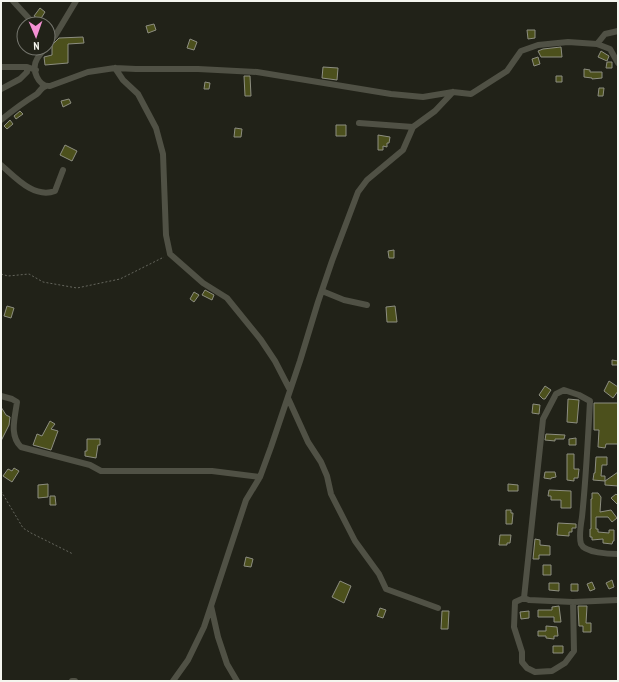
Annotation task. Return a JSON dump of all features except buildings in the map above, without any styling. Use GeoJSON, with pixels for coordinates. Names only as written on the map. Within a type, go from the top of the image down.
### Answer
{"type":"FeatureCollection","features":[{"type":"Feature","properties":{"kind":"street"},"geometry":{"type":"LineString","coordinates":[[12,1],[26,16]]}},
{"type":"Feature","properties":{"kind":"street"},"geometry":{"type":"LineString","coordinates":[[56,34],[76,1]]}},
{"type":"Feature","properties":{"kind":"street"},"geometry":{"type":"LineString","coordinates":[[597,44],[605,34],[618,31]]}},
{"type":"Feature","properties":{"kind":"street"},"geometry":{"type":"LineString","coordinates":[[1,120],[15,108],[39,92],[43,87],[50,86],[88,72],[115,68],[198,69],[257,72],[391,94],[423,97],[453,92],[471,94],[507,71],[521,51],[538,45],[568,42],[597,44],[610,49],[618,63]]}},
{"type":"Feature","properties":{"kind":"street"},"geometry":{"type":"LineString","coordinates":[[38,56],[36,59],[38,79],[42,85],[46,86]]}},
{"type":"Feature","properties":{"kind":"street"},"geometry":{"type":"LineString","coordinates":[[1,66],[27,67],[36,70]]}},
{"type":"Feature","properties":{"kind":"street"},"geometry":{"type":"LineString","coordinates":[[1,89],[20,79],[27,72],[27,67]]}},
{"type":"Feature","properties":{"kind":"street"},"geometry":{"type":"LineString","coordinates":[[115,68],[123,80],[138,94],[156,128],[163,154],[166,236],[170,254],[203,283],[227,298],[261,340],[275,361],[290,390]]}},
{"type":"Feature","properties":{"kind":"street"},"geometry":{"type":"LineString","coordinates":[[173,681],[188,660],[204,627],[246,500],[260,476],[288,398],[322,291],[358,192],[367,180],[403,150],[413,127],[436,111],[453,92]]}},
{"type":"Feature","properties":{"kind":"street"},"geometry":{"type":"LineString","coordinates":[[359,123],[413,127]]}},
{"type":"Feature","properties":{"kind":"street"},"geometry":{"type":"LineString","coordinates":[[1,165],[36,192],[43,194],[55,191],[63,170]]}},
{"type":"Feature","properties":{"kind":"street"},"geometry":{"type":"LineString","coordinates":[[322,291],[344,300],[367,304]]}},
{"type":"Feature","properties":{"kind":"street"},"geometry":{"type":"LineString","coordinates":[[524,598],[542,419],[556,394],[564,390],[580,395],[590,401],[587,474],[581,529],[581,543],[584,547],[592,551],[618,554]]}},
{"type":"Feature","properties":{"kind":"street"},"geometry":{"type":"LineString","coordinates":[[1,396],[17,402],[13,434],[21,447],[90,465],[101,471],[212,471],[260,476]]}},
{"type":"Feature","properties":{"kind":"street"},"geometry":{"type":"LineString","coordinates":[[288,398],[308,442],[321,462],[327,476],[331,494],[355,541],[379,574],[386,589],[438,608]]}},
{"type":"Feature","properties":{"kind":"street"},"geometry":{"type":"LineString","coordinates":[[573,602],[574,651],[565,663],[552,671],[535,672],[527,668],[522,662],[522,652],[514,627],[515,602],[524,598],[529,600],[573,602],[618,600]]}},
{"type":"Feature","properties":{"kind":"street"},"geometry":{"type":"LineString","coordinates":[[211,606],[218,637],[227,664],[237,681]]}},
{"type":"Feature","properties":{"kind":"path"},"geometry":{"type":"LineString","coordinates":[[1,274],[8,276],[29,274],[43,282],[77,288],[120,279],[170,254]]}},
{"type":"Feature","properties":{"kind":"path"},"geometry":{"type":"LineString","coordinates":[[1,491],[23,528],[72,554]]}}]}
